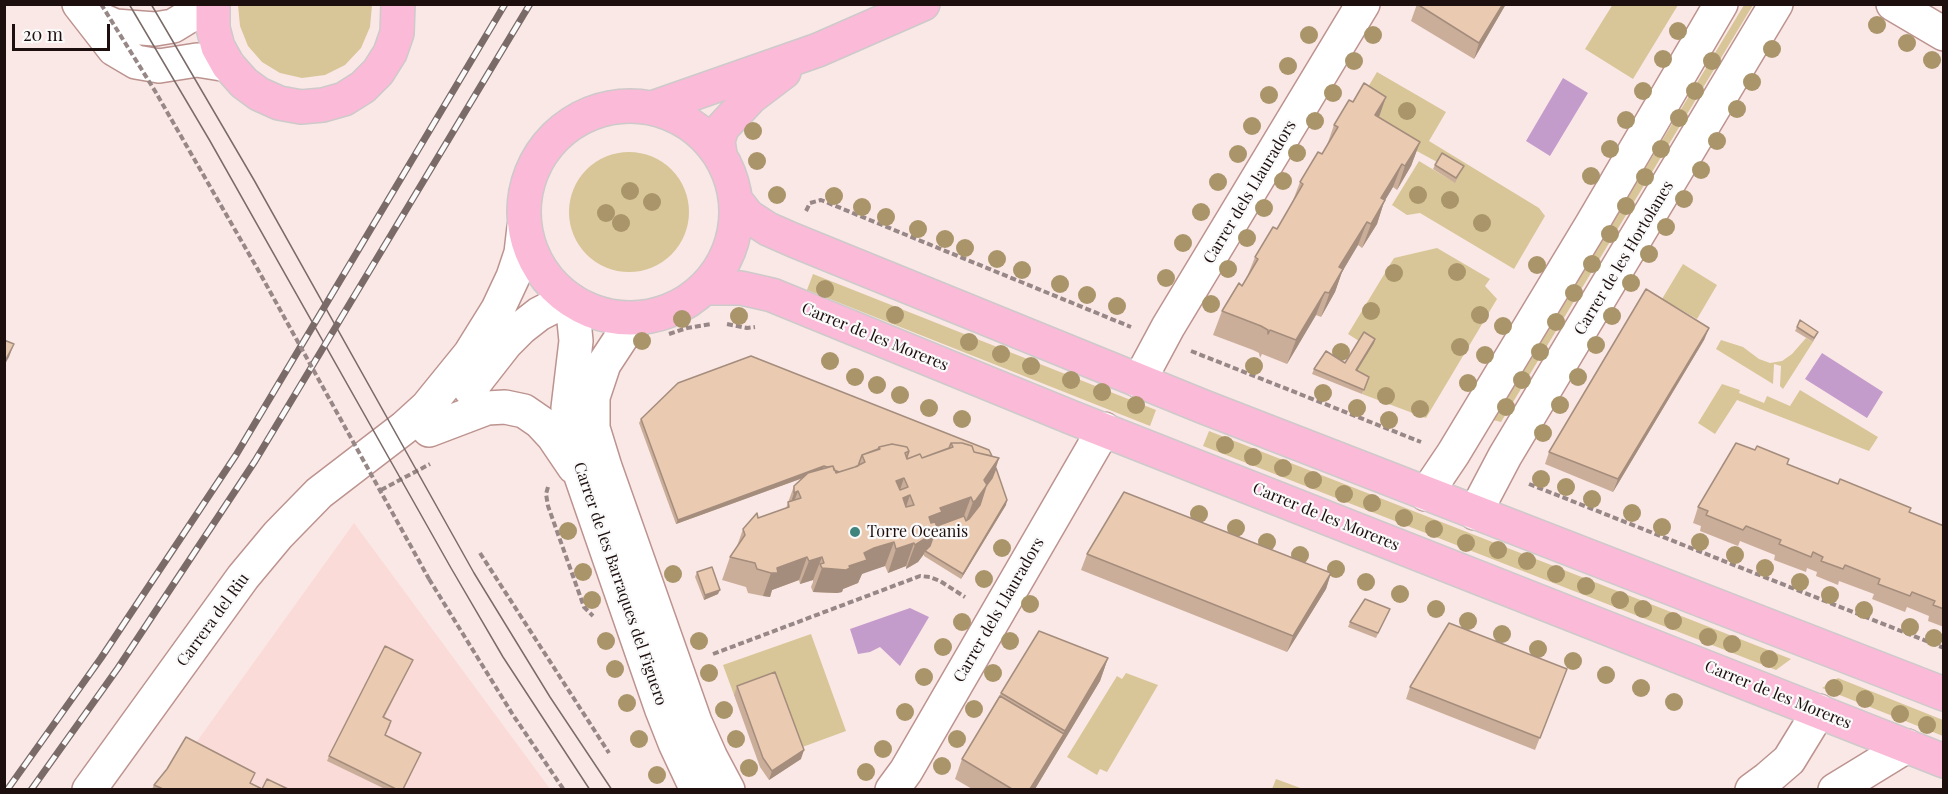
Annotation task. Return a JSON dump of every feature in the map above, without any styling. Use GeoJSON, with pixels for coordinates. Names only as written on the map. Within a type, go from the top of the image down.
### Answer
{"type":"FeatureCollection","features":[{"type":"Feature","properties":{"kind":"main road"},"geometry":{"type":"LineString","coordinates":[[211,4],[213,28],[218,47],[228,65],[244,83],[259,94],[279,103],[301,106],[323,105],[344,99],[363,87],[378,72],[390,53],[397,33],[399,7]]}},
{"type":"Feature","properties":{"kind":"main road"},"geometry":{"type":"LineString","coordinates":[[652,108],[818,50],[923,4]]}},
{"type":"Feature","properties":{"kind":"main road"},"geometry":{"type":"LineString","coordinates":[[720,154],[695,127],[669,112],[626,105],[590,113],[558,132],[536,161],[525,193],[524,227],[534,259],[554,286],[581,307],[651,328],[655,316],[679,307],[706,288],[726,260],[736,225],[737,202],[728,171],[720,154],[718,141],[722,128],[736,112],[772,80],[818,50]]}},
{"type":"Feature","properties":{"kind":"main road"},"geometry":{"type":"LineString","coordinates":[[737,202],[748,216],[793,240],[1139,381],[1944,694]]}},
{"type":"Feature","properties":{"kind":"main road","name":"Carrer de les Moreres"},"geometry":{"type":"LineString","coordinates":[[706,288],[741,288],[772,295],[1104,429],[1944,761]]}},
{"type":"Feature","properties":{"kind":"street"},"geometry":{"type":"LineString","coordinates":[[88,7],[115,26],[155,29],[173,26],[211,4]]}},
{"type":"Feature","properties":{"kind":"street","name":"Carrer dels Llauradors"},"geometry":{"type":"LineString","coordinates":[[1139,381],[1168,327],[1363,4]]}},
{"type":"Feature","properties":{"kind":"street"},"geometry":{"type":"LineString","coordinates":[[1426,494],[1453,454],[1592,224],[1721,4]]}},
{"type":"Feature","properties":{"kind":"street","name":"Carrer de les Hortolanes"},"geometry":{"type":"LineString","coordinates":[[1475,513],[1505,456],[1776,4]]}},
{"type":"Feature","properties":{"kind":"street"},"geometry":{"type":"LineString","coordinates":[[1893,4],[1944,34]]}},
{"type":"Feature","properties":{"kind":"street"},"geometry":{"type":"LineString","coordinates":[[88,7],[114,49],[136,62],[159,66],[196,60],[228,65]]}},
{"type":"Feature","properties":{"kind":"street","name":"Carrera del Riu"},"geometry":{"type":"LineString","coordinates":[[89,789],[243,578],[278,535],[319,494],[356,467],[427,407],[470,354],[498,309],[513,277],[521,253],[524,227]]}},
{"type":"Feature","properties":{"kind":"street","name":"Carrera del Riu"},"geometry":{"type":"LineString","coordinates":[[356,467],[429,430],[456,404],[521,328],[539,315],[570,300]]}},
{"type":"Feature","properties":{"kind":"street","name":"Carrer de les Barraques del Figuero"},"geometry":{"type":"LineString","coordinates":[[570,300],[576,340],[568,408],[581,476],[675,743],[697,789]]}},
{"type":"Feature","properties":{"kind":"street","name":"Carrer de les Barraques del Figuero"},"geometry":{"type":"LineString","coordinates":[[651,328],[627,328],[604,364],[593,397],[593,428],[695,722],[728,789]]}},
{"type":"Feature","properties":{"kind":"street"},"geometry":{"type":"LineString","coordinates":[[429,430],[487,408],[505,407],[524,411],[540,422],[553,436],[581,476]]}},
{"type":"Feature","properties":{"kind":"street","name":"Carrer dels Llauradors"},"geometry":{"type":"LineString","coordinates":[[892,789],[906,771],[1104,429]]}},
{"type":"Feature","properties":{"kind":"street"},"geometry":{"type":"LineString","coordinates":[[1752,789],[1788,760],[1819,711]]}},
{"type":"Feature","properties":{"kind":"street"},"geometry":{"type":"LineString","coordinates":[[1835,789],[1907,746]]}},
{"type":"Feature","properties":{"kind":"path"},"geometry":{"type":"LineString","coordinates":[[88,7],[155,91],[257,268],[429,579],[513,715],[564,789]]}},
{"type":"Feature","properties":{"kind":"path"},"geometry":{"type":"LineString","coordinates":[[821,200],[1138,330]]}},
{"type":"Feature","properties":{"kind":"path"},"geometry":{"type":"LineString","coordinates":[[651,328],[687,328],[710,324],[735,324],[754,328],[759,324]]}},
{"type":"Feature","properties":{"kind":"path"},"geometry":{"type":"LineString","coordinates":[[1187,349],[1428,445]]}},
{"type":"Feature","properties":{"kind":"path"},"geometry":{"type":"LineString","coordinates":[[379,491],[431,463]]}},
{"type":"Feature","properties":{"kind":"path"},"geometry":{"type":"LineString","coordinates":[[1526,483],[1944,648]]}},
{"type":"Feature","properties":{"kind":"path"},"geometry":{"type":"LineString","coordinates":[[480,553],[609,753]]}},
{"type":"Feature","properties":{"kind":"path"},"geometry":{"type":"LineString","coordinates":[[713,654],[920,576],[940,581],[965,597]]}},
{"type":"Feature","properties":{"kind":"shaded area"},"geometry":{"type":"Polygon","coordinates":[[[1613,4],[1678,5],[1633,79],[1585,49],[1613,4]]]}},
{"type":"Feature","properties":{"kind":"shaded area"},"geometry":{"type":"Polygon","coordinates":[[[238,5],[372,5],[370,27],[361,48],[345,65],[325,75],[302,78],[280,73],[262,62],[248,46],[240,26],[238,5]]]}},
{"type":"Feature","properties":{"kind":"shaded area"},"geometry":{"type":"Polygon","coordinates":[[[1744,5],[1753,5],[1501,422],[1493,420],[1744,5]]]}},
{"type":"Feature","properties":{"kind":"shaded area"},"geometry":{"type":"Polygon","coordinates":[[[1377,72],[1446,112],[1429,141],[1539,208],[1545,216],[1514,269],[1420,213],[1407,215],[1392,205],[1419,161],[1454,182],[1437,162],[1415,150],[1356,107],[1377,72]]]}},
{"type":"Feature","properties":{"kind":"shaded area"},"geometry":{"type":"Polygon","coordinates":[[[1563,78],[1588,93],[1550,156],[1526,141],[1563,78]]]}},
{"type":"Feature","properties":{"kind":"shaded area"},"geometry":{"type":"Polygon","coordinates":[[[629,152],[652,157],[671,170],[684,189],[689,212],[684,235],[671,254],[652,267],[629,272],[606,267],[587,254],[574,235],[569,212],[574,189],[587,170],[606,157],[629,152]]]}},
{"type":"Feature","properties":{"kind":"shaded area"},"geometry":{"type":"Polygon","coordinates":[[[1437,248],[1490,279],[1485,286],[1497,299],[1426,418],[1362,394],[1367,382],[1355,374],[1359,341],[1348,334],[1394,258],[1437,248]]]}},
{"type":"Feature","properties":{"kind":"shaded area"},"geometry":{"type":"Polygon","coordinates":[[[1683,264],[1717,285],[1697,319],[1662,299],[1683,264]]]}},
{"type":"Feature","properties":{"kind":"shaded area"},"geometry":{"type":"Polygon","coordinates":[[[813,274],[1156,410],[1150,426],[807,290],[813,274]]]}},
{"type":"Feature","properties":{"kind":"shaded area"},"geometry":{"type":"Polygon","coordinates":[[[1806,338],[1813,342],[1783,389],[1780,386],[1781,366],[1774,364],[1773,384],[1716,349],[1721,340],[1743,347],[1759,359],[1770,363],[1782,361],[1792,354],[1806,338]]]}},
{"type":"Feature","properties":{"kind":"shaded area"},"geometry":{"type":"Polygon","coordinates":[[[1822,353],[1883,392],[1867,418],[1805,379],[1822,353]]]}},
{"type":"Feature","properties":{"kind":"shaded area"},"geometry":{"type":"Polygon","coordinates":[[[1722,384],[1740,390],[1739,393],[1764,403],[1767,396],[1790,406],[1800,390],[1878,437],[1869,451],[1737,400],[1715,434],[1698,423],[1722,384]]]}},
{"type":"Feature","properties":{"kind":"shaded area"},"geometry":{"type":"Polygon","coordinates":[[[1209,431],[1791,659],[1776,670],[1203,446],[1209,431]]]}},
{"type":"Feature","properties":{"kind":"shaded area"},"geometry":{"type":"Polygon","coordinates":[[[354,523],[542,778],[550,789],[162,790],[354,523]]]}},
{"type":"Feature","properties":{"kind":"shaded area"},"geometry":{"type":"Polygon","coordinates":[[[910,608],[929,617],[900,666],[880,647],[858,654],[850,629],[910,608]]]}},
{"type":"Feature","properties":{"kind":"shaded area"},"geometry":{"type":"Polygon","coordinates":[[[811,634],[846,731],[797,749],[734,695],[723,665],[811,634]]]}},
{"type":"Feature","properties":{"kind":"shaded area"},"geometry":{"type":"Polygon","coordinates":[[[1126,673],[1158,685],[1107,772],[1100,769],[1097,775],[1067,757],[1117,676],[1122,679],[1126,673]]]}},
{"type":"Feature","properties":{"kind":"shaded area"},"geometry":{"type":"Polygon","coordinates":[[[1838,678],[1943,720],[1943,736],[1822,688],[1838,678]]]}},
{"type":"Feature","properties":{"kind":"shaded area"},"geometry":{"type":"Polygon","coordinates":[[[1276,779],[1303,789],[1272,789],[1276,779]]]}},
{"type":"Feature","properties":{"kind":"building"},"geometry":{"type":"Polygon","coordinates":[[[1417,4],[1503,4],[1479,43],[1417,4]]]}},
{"type":"Feature","properties":{"kind":"building"},"geometry":{"type":"Polygon","coordinates":[[[1364,83],[1386,97],[1375,115],[1420,142],[1405,166],[1402,164],[1381,198],[1385,200],[1371,224],[1367,222],[1339,267],[1343,269],[1329,293],[1325,292],[1296,340],[1270,330],[1268,334],[1268,330],[1261,326],[1222,311],[1239,283],[1242,286],[1258,259],[1255,257],[1273,227],[1277,229],[1318,152],[1322,154],[1338,127],[1334,125],[1349,100],[1353,102],[1364,83]]]}},
{"type":"Feature","properties":{"kind":"building"},"geometry":{"type":"Polygon","coordinates":[[[1442,153],[1464,166],[1456,178],[1435,165],[1442,153]]]}},
{"type":"Feature","properties":{"kind":"building"},"geometry":{"type":"Polygon","coordinates":[[[1646,289],[1709,328],[1618,479],[1549,452],[1646,289]]]}},
{"type":"Feature","properties":{"kind":"building"},"geometry":{"type":"Polygon","coordinates":[[[1800,320],[1818,332],[1814,338],[1797,327],[1800,320]]]}},
{"type":"Feature","properties":{"kind":"building"},"geometry":{"type":"Polygon","coordinates":[[[1364,332],[1375,339],[1356,370],[1369,377],[1364,390],[1314,369],[1326,351],[1345,363],[1364,332]]]}},
{"type":"Feature","properties":{"kind":"building"},"geometry":{"type":"Polygon","coordinates":[[[4,340],[14,344],[4,363],[4,340]]]}},
{"type":"Feature","properties":{"kind":"building"},"geometry":{"type":"Polygon","coordinates":[[[751,356],[989,450],[992,456],[974,452],[972,446],[951,443],[949,448],[922,458],[920,454],[907,459],[909,451],[907,447],[892,444],[862,455],[858,466],[839,472],[834,470],[833,466],[824,466],[678,520],[641,419],[678,383],[751,356]]]}},
{"type":"Feature","properties":{"kind":"building","name":"Torre Oceanis"},"geometry":{"type":"Polygon","coordinates":[[[951,443],[962,443],[972,446],[974,452],[999,458],[984,480],[987,485],[976,500],[973,502],[971,497],[940,508],[942,512],[929,517],[931,523],[935,522],[937,527],[915,545],[914,543],[896,549],[894,542],[874,548],[864,553],[867,560],[849,566],[850,568],[846,570],[822,568],[820,564],[824,563],[822,557],[809,561],[807,557],[777,568],[778,573],[771,573],[757,569],[755,563],[730,557],[745,535],[743,529],[757,513],[758,518],[789,507],[788,502],[801,498],[798,491],[794,493],[794,486],[808,473],[833,466],[836,473],[855,467],[865,462],[862,455],[892,444],[907,447],[909,451],[905,453],[907,459],[920,454],[922,458],[953,447],[951,443]],[[904,478],[896,481],[900,490],[908,487],[904,478]],[[910,495],[903,498],[906,507],[914,505],[910,495]]]}},
{"type":"Feature","properties":{"kind":"building"},"geometry":{"type":"Polygon","coordinates":[[[1736,443],[1755,450],[1757,446],[1789,459],[1787,464],[1838,484],[1840,479],[1911,508],[1909,512],[1944,526],[1944,609],[1933,605],[1935,601],[1912,592],[1910,596],[1878,584],[1880,579],[1845,565],[1843,569],[1821,561],[1823,557],[1813,552],[1811,557],[1779,544],[1781,540],[1746,526],[1743,530],[1706,515],[1708,511],[1698,507],[1736,443]]]}},
{"type":"Feature","properties":{"kind":"building"},"geometry":{"type":"Polygon","coordinates":[[[996,468],[1007,500],[963,574],[925,551],[930,546],[937,526],[964,516],[966,521],[969,519],[980,505],[986,486],[996,468]]]}},
{"type":"Feature","properties":{"kind":"building"},"geometry":{"type":"Polygon","coordinates":[[[1124,492],[1331,573],[1293,636],[1087,554],[1124,492]]]}},
{"type":"Feature","properties":{"kind":"building"},"geometry":{"type":"Polygon","coordinates":[[[712,567],[720,590],[705,595],[697,572],[712,567]]]}},
{"type":"Feature","properties":{"kind":"building"},"geometry":{"type":"Polygon","coordinates":[[[1365,599],[1390,609],[1378,633],[1350,622],[1365,599]]]}},
{"type":"Feature","properties":{"kind":"building"},"geometry":{"type":"Polygon","coordinates":[[[1449,623],[1567,669],[1540,738],[1410,687],[1449,623]]]}},
{"type":"Feature","properties":{"kind":"building"},"geometry":{"type":"Polygon","coordinates":[[[1039,631],[1108,658],[1065,731],[1001,693],[1039,631]]]}},
{"type":"Feature","properties":{"kind":"building"},"geometry":{"type":"Polygon","coordinates":[[[385,646],[413,660],[383,717],[391,721],[385,735],[421,753],[403,789],[396,789],[329,756],[385,646]]]}},
{"type":"Feature","properties":{"kind":"building"},"geometry":{"type":"Polygon","coordinates":[[[775,672],[804,750],[772,771],[763,758],[737,686],[775,672]]]}},
{"type":"Feature","properties":{"kind":"building"},"geometry":{"type":"Polygon","coordinates":[[[1000,696],[1064,734],[1030,789],[1012,789],[962,759],[1000,696]]]}},
{"type":"Feature","properties":{"kind":"building"},"geometry":{"type":"Polygon","coordinates":[[[186,737],[255,773],[250,783],[262,789],[163,789],[154,785],[167,769],[186,737]]]}},
{"type":"Feature","properties":{"kind":"building"},"geometry":{"type":"Polygon","coordinates":[[[267,779],[288,789],[262,789],[267,779]]]}},
{"type":"Feature","properties":{"kind":"tram line"},"geometry":{"type":"LineString","coordinates":[[129,4],[210,141],[503,657],[590,790]]}},
{"type":"Feature","properties":{"kind":"tram line"},"geometry":{"type":"LineString","coordinates":[[151,4],[254,180],[474,573],[550,697],[612,790]]}},
{"type":"Feature","properties":{"kind":"railway"},"geometry":{"type":"LineString","coordinates":[[7,790],[101,658],[236,455],[505,4]]}},
{"type":"Feature","properties":{"kind":"railway"},"geometry":{"type":"LineString","coordinates":[[31,790],[118,668],[255,461],[530,4]]}},
{"type":"Feature","properties":{"kind":"place","name":"Torre Oceanis"},"geometry":{"type":"Point","coordinates":[855,532]}}]}
